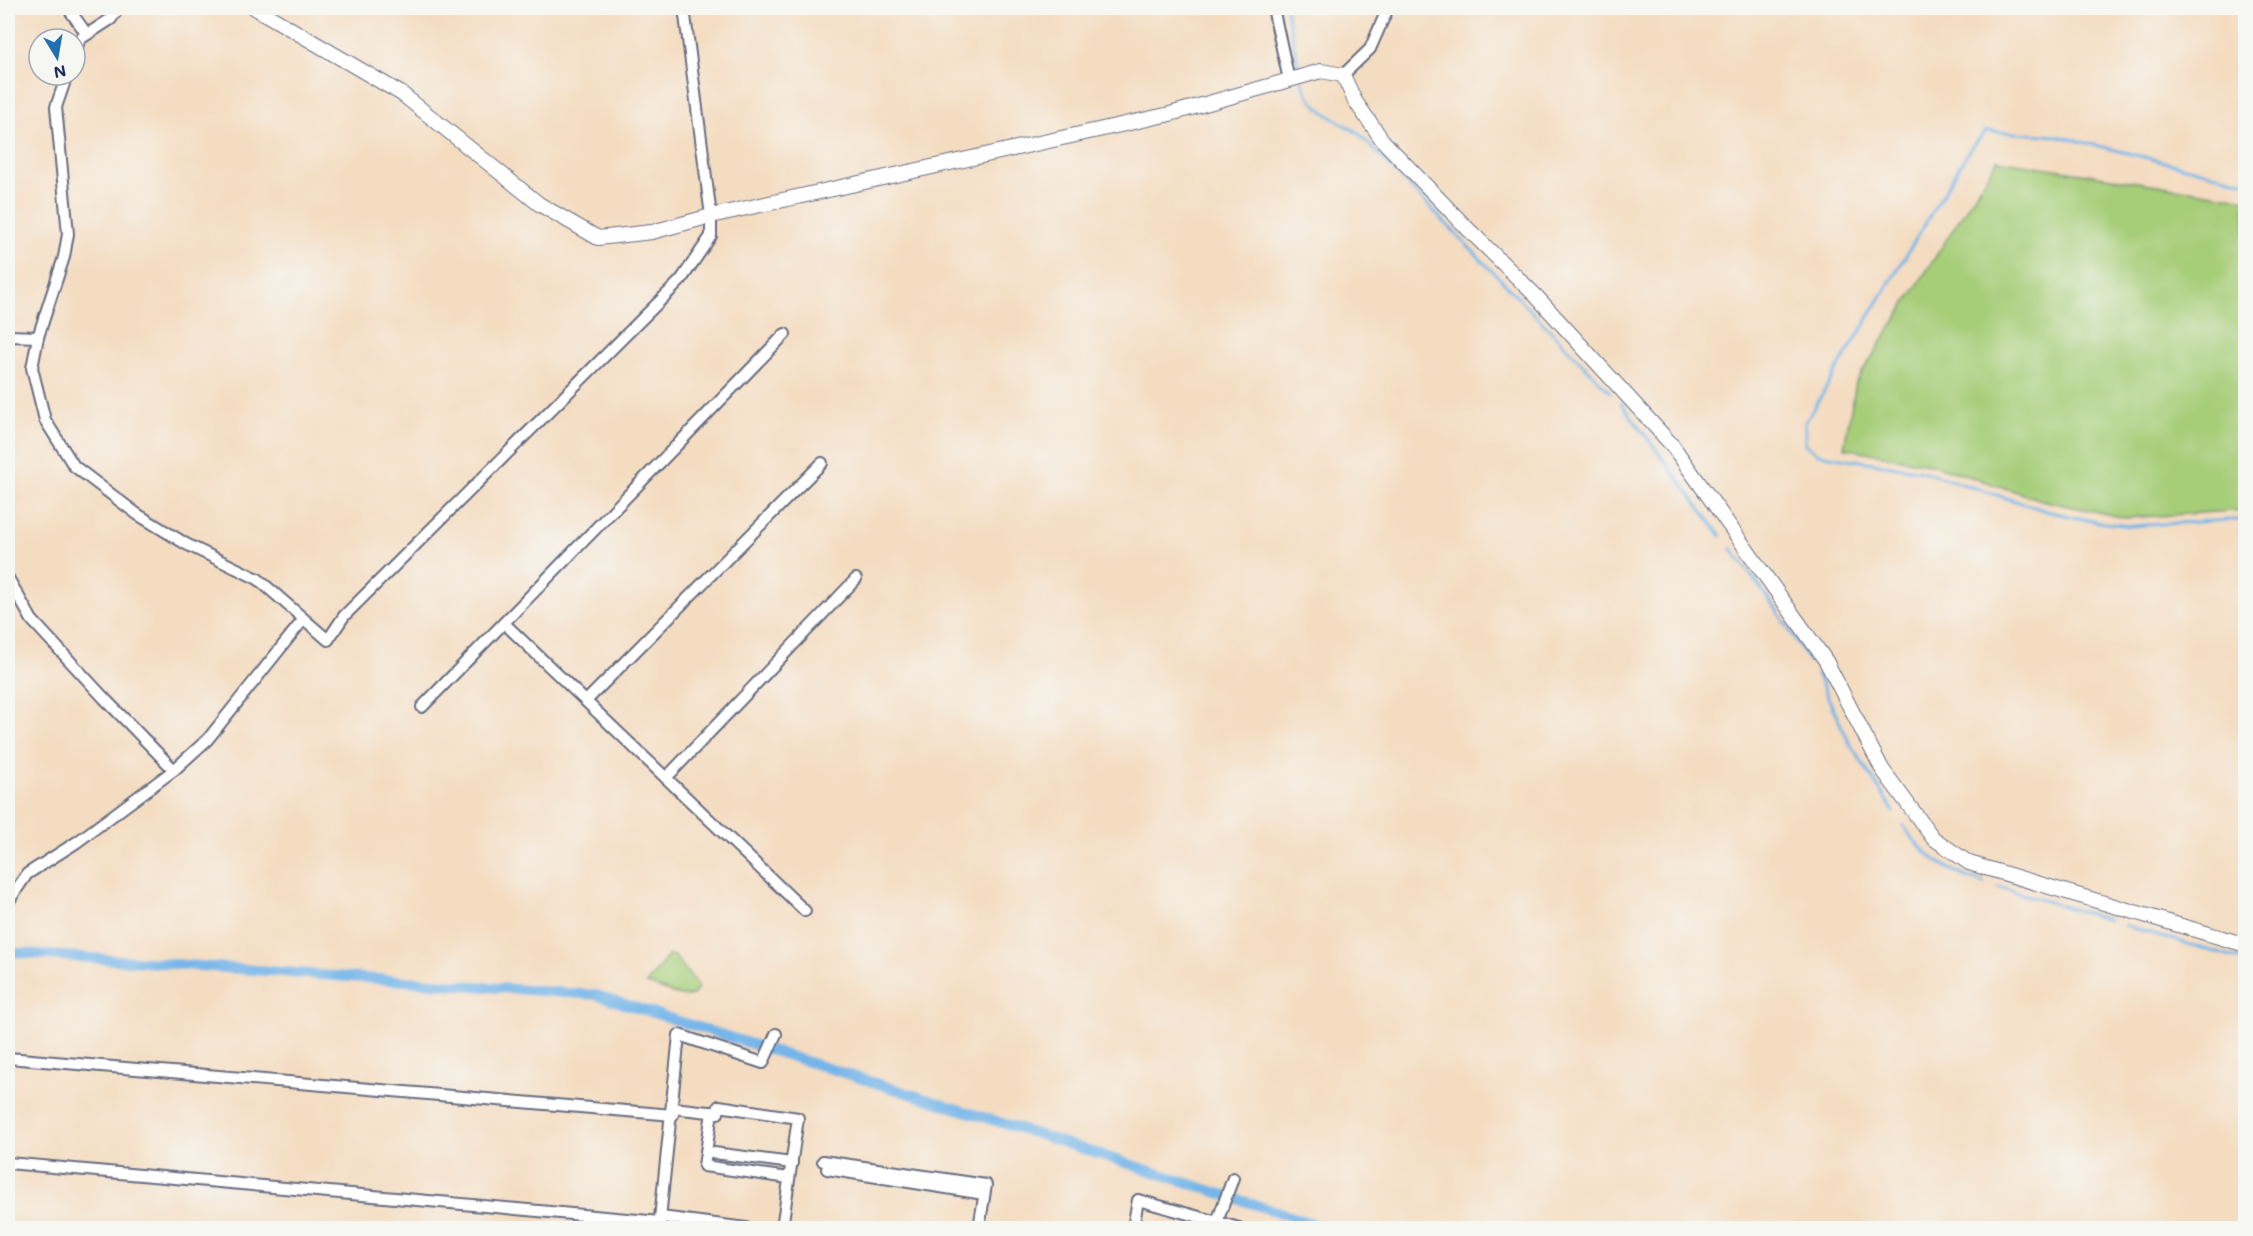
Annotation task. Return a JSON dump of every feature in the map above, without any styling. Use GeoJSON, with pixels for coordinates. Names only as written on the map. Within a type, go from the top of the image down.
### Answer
{"type":"FeatureCollection","features":[{"type":"Feature","properties":{"kind":"street"},"geometry":{"type":"LineString","coordinates":[[68,8],[82,27]]}},
{"type":"Feature","properties":{"kind":"street"},"geometry":{"type":"LineString","coordinates":[[87,32],[111,19],[119,8]]}},
{"type":"Feature","properties":{"kind":"street"},"geometry":{"type":"LineString","coordinates":[[255,8],[402,94],[539,204],[598,238],[652,232],[711,216],[1170,114],[1321,71],[1342,75]]}},
{"type":"Feature","properties":{"kind":"street"},"geometry":{"type":"LineString","coordinates":[[63,87],[56,107],[68,234],[64,257],[38,337],[32,368],[45,420],[74,466],[137,514],[176,538],[258,579],[328,640],[344,616],[681,280],[711,236],[711,216],[684,8]]}},
{"type":"Feature","properties":{"kind":"street"},"geometry":{"type":"LineString","coordinates":[[1273,8],[1297,77]]}},
{"type":"Feature","properties":{"kind":"street"},"geometry":{"type":"LineString","coordinates":[[1342,75],[1370,49],[1388,8]]}},
{"type":"Feature","properties":{"kind":"street"},"geometry":{"type":"LineString","coordinates":[[1342,75],[1355,101],[1383,141],[1536,296],[1672,445],[1826,661],[1882,769],[1933,838],[1969,863],[2246,945]]}},
{"type":"Feature","properties":{"kind":"street"},"geometry":{"type":"LineString","coordinates":[[422,707],[785,334]]}},
{"type":"Feature","properties":{"kind":"street"},"geometry":{"type":"LineString","coordinates":[[8,336],[38,337]]}},
{"type":"Feature","properties":{"kind":"street"},"geometry":{"type":"LineString","coordinates":[[586,701],[822,464]]}},
{"type":"Feature","properties":{"kind":"street"},"geometry":{"type":"LineString","coordinates":[[8,578],[32,620],[174,770]]}},
{"type":"Feature","properties":{"kind":"street"},"geometry":{"type":"LineString","coordinates":[[666,778],[856,579]]}},
{"type":"Feature","properties":{"kind":"street"},"geometry":{"type":"LineString","coordinates":[[8,902],[27,874],[77,842],[174,770],[207,739],[303,620]]}},
{"type":"Feature","properties":{"kind":"street"},"geometry":{"type":"LineString","coordinates":[[504,623],[804,911]]}},
{"type":"Feature","properties":{"kind":"street"},"geometry":{"type":"LineString","coordinates":[[660,1222],[673,1112],[679,1035],[763,1063],[776,1034]]}},
{"type":"Feature","properties":{"kind":"street"},"geometry":{"type":"LineString","coordinates":[[8,1058],[673,1112],[718,1113],[719,1106],[798,1118],[782,1228]]}},
{"type":"Feature","properties":{"kind":"street"},"geometry":{"type":"LineString","coordinates":[[712,1112],[704,1166],[789,1178]]}},
{"type":"Feature","properties":{"kind":"street"},"geometry":{"type":"LineString","coordinates":[[706,1152],[792,1163]]}},
{"type":"Feature","properties":{"kind":"street"},"geometry":{"type":"LineString","coordinates":[[8,1163],[746,1228]]}},
{"type":"Feature","properties":{"kind":"street"},"geometry":{"type":"LineString","coordinates":[[825,1165],[986,1185],[979,1228]]}},
{"type":"Feature","properties":{"kind":"street"},"geometry":{"type":"LineString","coordinates":[[1217,1222],[1233,1178]]}},
{"type":"Feature","properties":{"kind":"street"},"geometry":{"type":"LineString","coordinates":[[1133,1228],[1138,1200],[1239,1228]]}},
{"type":"Feature","properties":{"kind":"green space"},"geometry":{"type":"Polygon","coordinates":[[[1997,160],[2245,199],[2245,510],[2126,518],[2045,501],[1934,465],[1844,448],[1856,382],[1997,160]]]}},
{"type":"Feature","properties":{"kind":"green space"},"geometry":{"type":"Polygon","coordinates":[[[669,955],[674,956],[698,985],[690,996],[676,995],[646,984],[669,955]]]}},
{"type":"Feature","properties":{"kind":"waterway"},"geometry":{"type":"LineString","coordinates":[[1286,8],[1300,73]]}},
{"type":"Feature","properties":{"kind":"waterway"},"geometry":{"type":"LineString","coordinates":[[1302,80],[1310,98],[1316,105],[1357,132],[1610,392]]}},
{"type":"Feature","properties":{"kind":"waterway"},"geometry":{"type":"LineString","coordinates":[[2246,182],[2058,136],[1986,131],[1970,149],[1805,423],[1805,444],[1818,454],[1921,471],[2050,512],[2097,522],[2131,526],[2246,519]]}},
{"type":"Feature","properties":{"kind":"waterway"},"geometry":{"type":"LineString","coordinates":[[1621,403],[1721,536]]}},
{"type":"Feature","properties":{"kind":"waterway"},"geometry":{"type":"LineString","coordinates":[[1731,548],[1776,609],[1809,661]]}},
{"type":"Feature","properties":{"kind":"waterway"},"geometry":{"type":"LineString","coordinates":[[1817,674],[1849,742],[1894,812]]}},
{"type":"Feature","properties":{"kind":"waterway"},"geometry":{"type":"LineString","coordinates":[[1903,825],[1919,845],[1938,862],[1984,883]]}},
{"type":"Feature","properties":{"kind":"waterway"},"geometry":{"type":"LineString","coordinates":[[1999,887],[2109,920]]}},
{"type":"Feature","properties":{"kind":"waterway"},"geometry":{"type":"LineString","coordinates":[[2124,925],[2245,961]]}},
{"type":"Feature","properties":{"kind":"waterway"},"geometry":{"type":"LineString","coordinates":[[8,952],[596,995],[1327,1228]]}}]}
